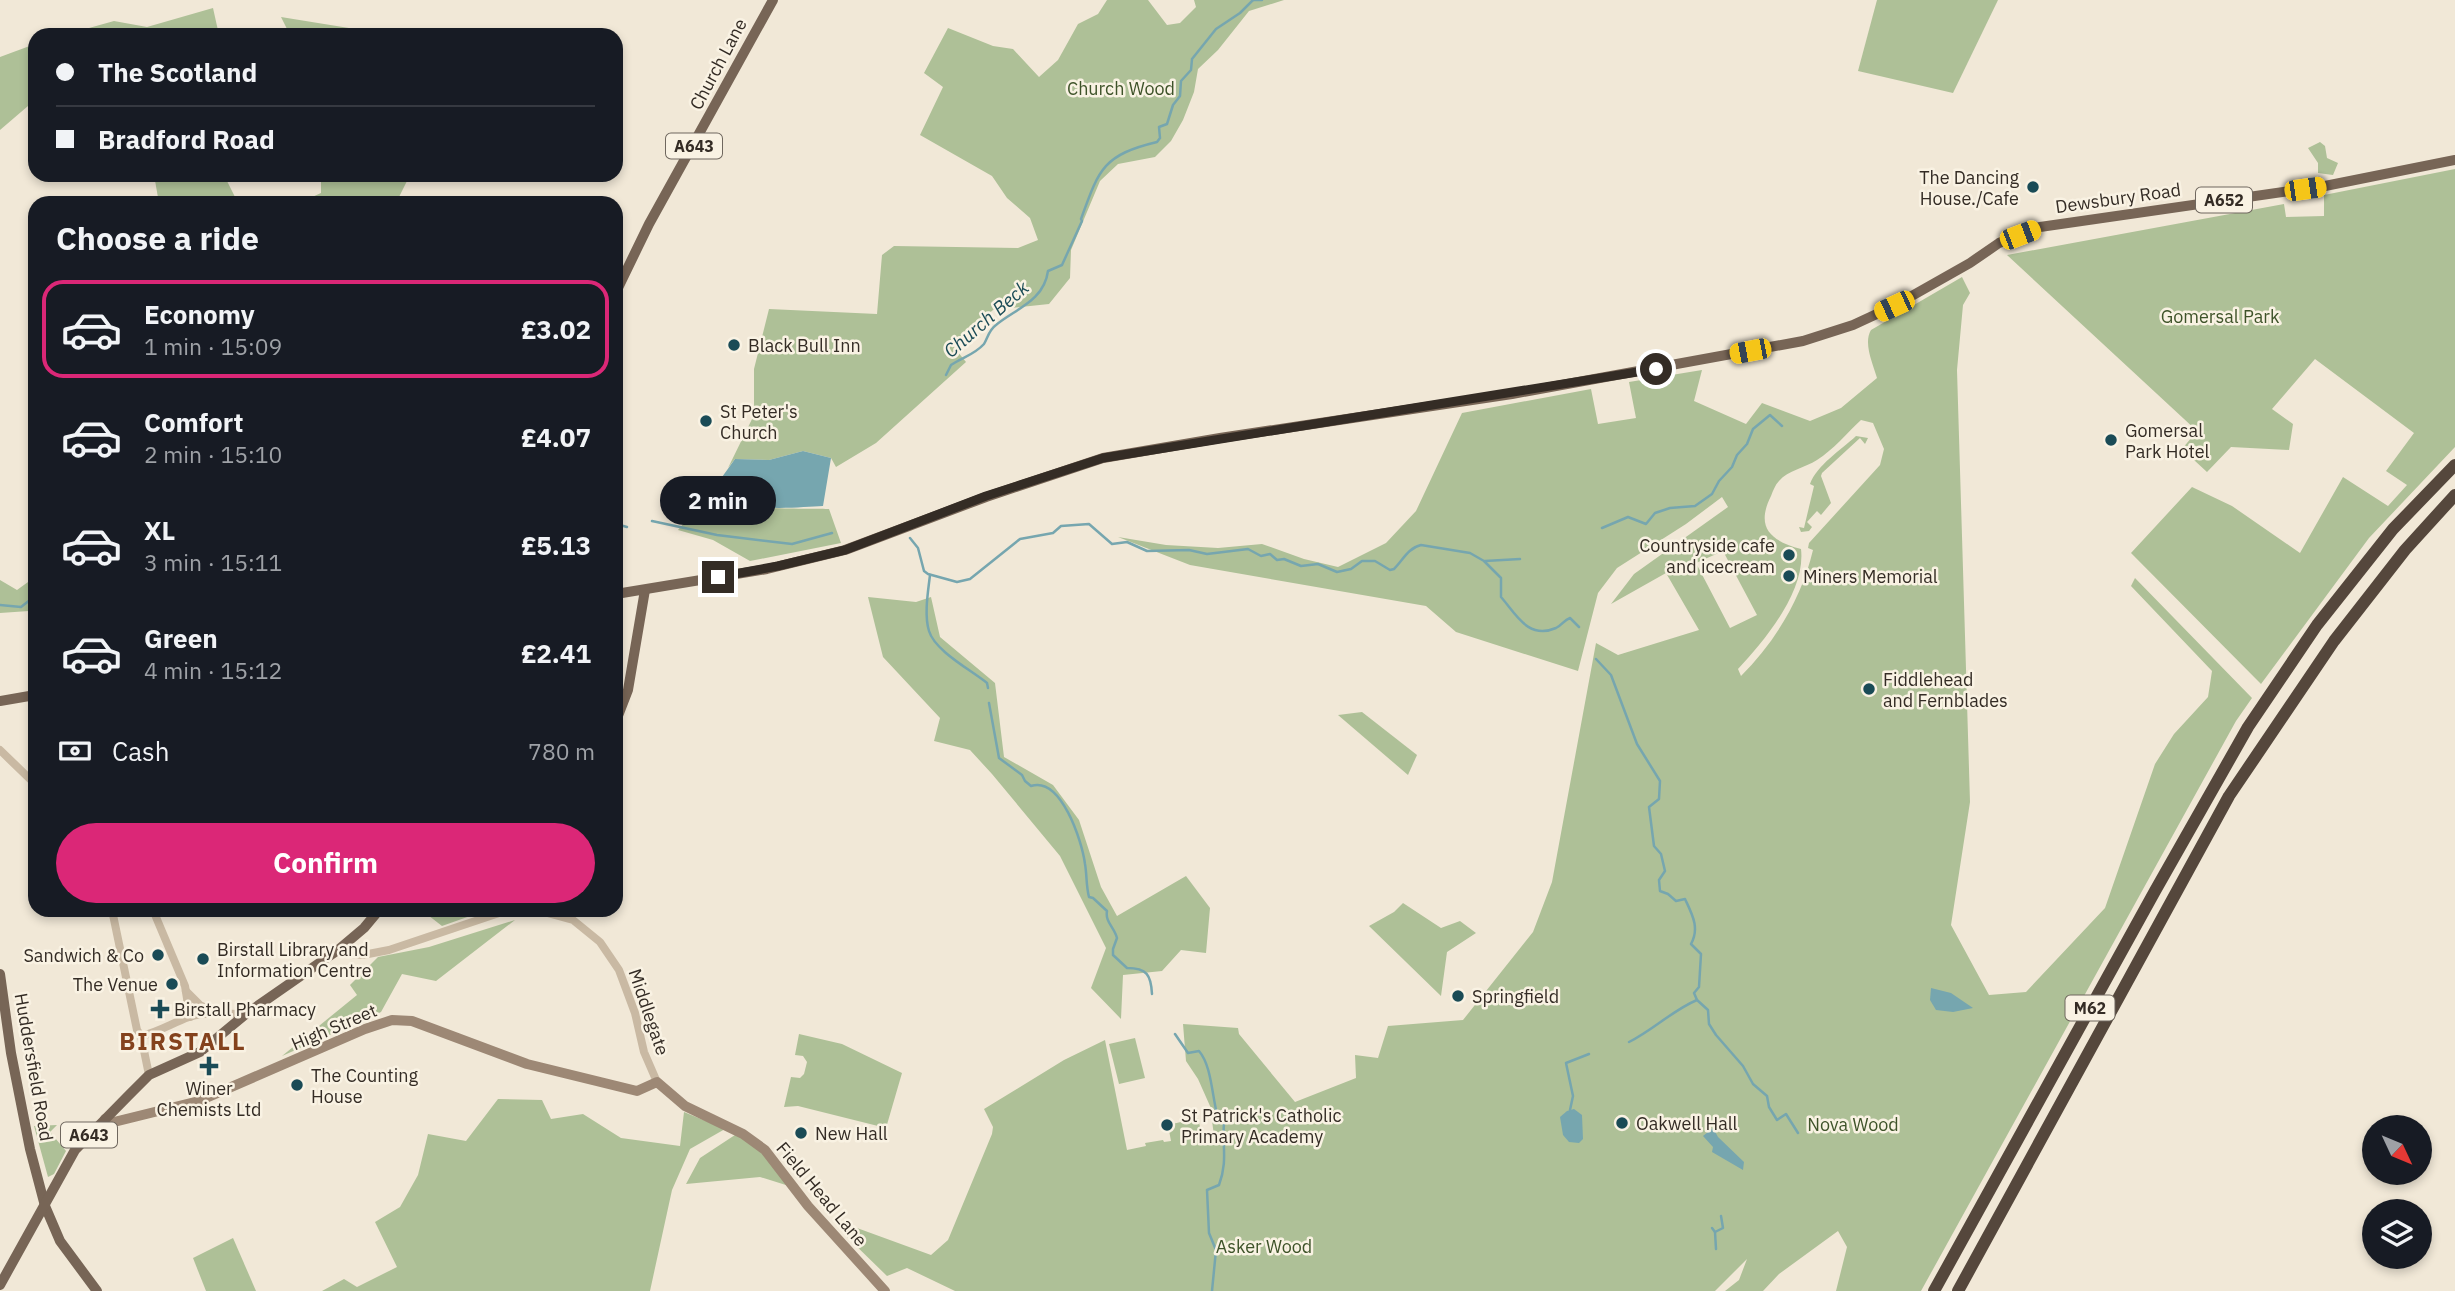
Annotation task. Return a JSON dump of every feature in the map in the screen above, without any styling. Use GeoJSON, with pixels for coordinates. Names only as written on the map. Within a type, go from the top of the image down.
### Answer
{"type":"FeatureCollection","features":[{"type":"Feature","properties":{"kind":"highway","name":"M62"},"geometry":{"type":"LineString","coordinates":[[1934,1291],[2248,727],[2317,625],[2393,529],[2455,465]]}},
{"type":"Feature","properties":{"kind":"highway","name":"M62"},"geometry":{"type":"LineString","coordinates":[[1958,1291],[2229,796],[2334,641],[2405,550],[2455,495]]}},
{"type":"Feature","properties":{"kind":"main road","name":"Church Lane"},"geometry":{"type":"LineString","coordinates":[[623,278],[649,224],[773,0]]}},
{"type":"Feature","properties":{"kind":"main road","name":"Dewsbury Road"},"geometry":{"type":"LineString","coordinates":[[645,590],[767,569],[845,550],[986,496],[1103,458],[1247,433],[1511,394],[1803,341],[1853,325],[1894,306],[1970,263],[1995,245],[2040,227],[2325,186],[2455,160]]}},
{"type":"Feature","properties":{"kind":"main road","name":"A652"},"geometry":{"type":"LineString","coordinates":[[623,593],[645,590]]}},
{"type":"Feature","properties":{"kind":"main road"},"geometry":{"type":"LineString","coordinates":[[623,703],[628,690],[645,590]]}},
{"type":"Feature","properties":{"kind":"main road"},"geometry":{"type":"LineString","coordinates":[[0,701],[28,696]]}},
{"type":"Feature","properties":{"kind":"main road","name":"A643"},"geometry":{"type":"LineString","coordinates":[[0,1284],[75,1150],[149,1075],[200,1052],[246,1014],[338,950],[365,928],[374,917]]}},
{"type":"Feature","properties":{"kind":"main road","name":"Huddersfield Road"},"geometry":{"type":"LineString","coordinates":[[0,974],[11,1053],[30,1149],[45,1206],[60,1241],[97,1291]]}},
{"type":"Feature","properties":{"kind":"main road","name":"High Street"},"geometry":{"type":"LineString","coordinates":[[105,1119],[114,1122],[199,1101],[365,1029],[392,1020],[412,1021],[527,1064],[637,1091],[657,1082]]}},
{"type":"Feature","properties":{"kind":"main road","name":"Field Head Lane"},"geometry":{"type":"LineString","coordinates":[[657,1082],[685,1106],[743,1134],[765,1150],[808,1206],[885,1291]]}},
{"type":"Feature","properties":{"kind":"street"},"geometry":{"type":"LineString","coordinates":[[0,750],[28,777]]}},
{"type":"Feature","properties":{"kind":"street"},"geometry":{"type":"LineString","coordinates":[[113,917],[136,1030],[141,1036],[149,1075]]}},
{"type":"Feature","properties":{"kind":"street"},"geometry":{"type":"LineString","coordinates":[[156,917],[186,991],[190,1017]]}},
{"type":"Feature","properties":{"kind":"street","name":"Middlegate"},"geometry":{"type":"LineString","coordinates":[[338,950],[342,953],[363,955],[389,950],[487,917]]}},
{"type":"Feature","properties":{"kind":"street","name":"Middlegate"},"geometry":{"type":"LineString","coordinates":[[562,917],[573,920],[600,942],[619,970],[635,1013],[644,1052],[657,1082]]}},
{"type":"Feature","properties":{"kind":"street"},"geometry":{"type":"LineString","coordinates":[[186,991],[200,1005],[217,1013]]}},
{"type":"Feature","properties":{"kind":"street"},"geometry":{"type":"LineString","coordinates":[[141,1036],[157,1033],[190,1017],[217,1013],[246,1014]]}},
{"type":"Feature","properties":{"kind":"green space","name":"Church Wood"},"geometry":{"type":"Polygon","coordinates":[[[1107,0],[1148,0],[1167,25],[1180,23],[1196,7],[1194,0],[1284,0],[1249,11],[1218,50],[1198,69],[1194,92],[1183,120],[1171,141],[1155,157],[1118,164],[1100,181],[1071,250],[1070,278],[1049,304],[993,310],[953,346],[966,362],[876,443],[836,467],[831,458],[803,451],[769,460],[735,459],[728,468],[754,415],[754,369],[769,309],[877,314],[882,255],[894,246],[1018,248],[1038,240],[1030,218],[1007,198],[992,176],[920,135],[943,87],[924,73],[948,28],[993,46],[1013,49],[1039,77],[1058,60],[1078,24],[1098,14],[1107,0]]]}},
{"type":"Feature","properties":{"kind":"green space"},"geometry":{"type":"Polygon","coordinates":[[[1877,0],[1998,0],[1953,93],[1858,71],[1877,0]]]}},
{"type":"Feature","properties":{"kind":"green space"},"geometry":{"type":"Polygon","coordinates":[[[213,8],[217,28],[89,28],[114,21],[147,27],[213,8]]]}},
{"type":"Feature","properties":{"kind":"green space"},"geometry":{"type":"Polygon","coordinates":[[[281,17],[349,28],[286,28],[281,17]]]}},
{"type":"Feature","properties":{"kind":"green space"},"geometry":{"type":"Polygon","coordinates":[[[28,47],[28,106],[0,130],[0,57],[28,47]]]}},
{"type":"Feature","properties":{"kind":"green space"},"geometry":{"type":"Polygon","coordinates":[[[2320,142],[2325,146],[2327,158],[2338,163],[2333,175],[2318,173],[2318,163],[2308,148],[2320,142]]]}},
{"type":"Feature","properties":{"kind":"green space","name":"Gomersal Park"},"geometry":{"type":"Polygon","coordinates":[[[2455,169],[2455,447],[2369,538],[2261,684],[2131,553],[2192,487],[2232,506],[2300,553],[2343,477],[2388,506],[2407,485],[2386,471],[2414,433],[2315,359],[2272,409],[2293,424],[2289,450],[2231,447],[2207,472],[2182,449],[2197,431],[2007,255],[2284,204],[2286,217],[2324,216],[2324,195],[2455,169]]]}},
{"type":"Feature","properties":{"kind":"green space"},"geometry":{"type":"Polygon","coordinates":[[[155,182],[228,182],[234,196],[158,196],[155,182]]]}},
{"type":"Feature","properties":{"kind":"green space"},"geometry":{"type":"Polygon","coordinates":[[[321,182],[406,182],[400,196],[314,196],[321,193],[321,182]]]}},
{"type":"Feature","properties":{"kind":"green space"},"geometry":{"type":"Polygon","coordinates":[[[1962,277],[1970,293],[1963,305],[1957,370],[1970,802],[1951,925],[1989,995],[2026,992],[2105,908],[2155,764],[2174,734],[2208,697],[2212,671],[2131,586],[2135,578],[2252,698],[2236,721],[1921,1291],[1836,1291],[1847,1247],[1838,1231],[1779,1274],[1763,1291],[1725,1291],[1739,1280],[1747,1259],[1715,1291],[955,1291],[907,1268],[887,1276],[846,1236],[857,1228],[931,1255],[948,1240],[992,1134],[993,1127],[984,1109],[1064,1060],[1105,1040],[1127,1150],[1146,1146],[1145,1143],[1171,1141],[1168,1125],[1198,1118],[1205,1137],[1215,1143],[1210,1106],[1198,1079],[1186,1061],[1183,1024],[1238,1028],[1239,1034],[1295,1102],[1356,1078],[1355,1055],[1378,1058],[1388,1026],[1463,1020],[1533,932],[1552,882],[1596,643],[1618,655],[1699,630],[1666,573],[1611,604],[1634,574],[1728,507],[1722,497],[1686,524],[1617,568],[1598,593],[1578,671],[1456,632],[1426,606],[1190,565],[1118,537],[1166,545],[1218,548],[1262,544],[1304,559],[1338,567],[1386,543],[1416,511],[1462,413],[1591,389],[1598,424],[1636,418],[1629,382],[1702,370],[1694,401],[1746,424],[1762,403],[1810,421],[1841,408],[1877,378],[1868,347],[1871,330],[1962,277]],[[1861,420],[1823,456],[1787,474],[1774,488],[1766,507],[1766,525],[1769,532],[1781,542],[1801,549],[1801,565],[1782,614],[1738,669],[1741,676],[1776,633],[1795,601],[1813,550],[1808,548],[1809,543],[1880,465],[1884,449],[1873,423],[1861,420]],[[1723,551],[1696,563],[1730,628],[1757,615],[1723,551]]]}},
{"type":"Feature","properties":{"kind":"green space"},"geometry":{"type":"Polygon","coordinates":[[[1856,436],[1868,438],[1865,444],[1860,438],[1822,473],[1831,503],[1821,515],[1817,511],[1807,522],[1812,527],[1809,531],[1801,532],[1799,527],[1804,528],[1814,486],[1810,484],[1813,477],[1856,436]]]}},
{"type":"Feature","properties":{"kind":"green space"},"geometry":{"type":"Polygon","coordinates":[[[717,484],[725,497],[739,504],[829,509],[841,543],[750,561],[713,540],[678,530],[717,484]]]}},
{"type":"Feature","properties":{"kind":"green space"},"geometry":{"type":"Polygon","coordinates":[[[0,580],[17,590],[28,582],[28,611],[0,613],[0,580]]]}},
{"type":"Feature","properties":{"kind":"green space"},"geometry":{"type":"Polygon","coordinates":[[[868,597],[916,602],[931,597],[940,637],[995,683],[1004,757],[1053,785],[1079,820],[1101,887],[1117,916],[1186,876],[1210,908],[1206,953],[1181,950],[1162,971],[1123,975],[1121,1019],[1091,988],[1106,948],[1060,856],[970,750],[934,741],[940,718],[883,657],[868,597]]]}},
{"type":"Feature","properties":{"kind":"green space"},"geometry":{"type":"Polygon","coordinates":[[[1362,712],[1417,755],[1408,775],[1338,715],[1362,712]]]}},
{"type":"Feature","properties":{"kind":"green space"},"geometry":{"type":"Polygon","coordinates":[[[1403,903],[1441,928],[1460,921],[1476,933],[1447,952],[1441,996],[1369,926],[1394,912],[1403,903]]]}},
{"type":"Feature","properties":{"kind":"green space"},"geometry":{"type":"Polygon","coordinates":[[[430,917],[467,917],[442,926],[430,917]]]}},
{"type":"Feature","properties":{"kind":"green space"},"geometry":{"type":"Polygon","coordinates":[[[515,920],[436,981],[402,974],[381,1012],[282,1056],[357,995],[350,985],[378,957],[429,947],[515,920]]]}},
{"type":"Feature","properties":{"kind":"green space"},"geometry":{"type":"Polygon","coordinates":[[[799,1034],[842,1044],[902,1073],[886,1128],[798,1106],[784,1107],[791,1077],[800,1078],[807,1062],[803,1056],[795,1055],[799,1034]]]}},
{"type":"Feature","properties":{"kind":"green space"},"geometry":{"type":"Polygon","coordinates":[[[1135,1038],[1145,1078],[1119,1084],[1109,1044],[1135,1038]]]}},
{"type":"Feature","properties":{"kind":"green space"},"geometry":{"type":"Polygon","coordinates":[[[498,1099],[542,1100],[551,1119],[583,1114],[621,1138],[680,1146],[684,1112],[725,1129],[690,1149],[672,1190],[650,1291],[322,1291],[344,1279],[357,1287],[397,1267],[375,1222],[400,1207],[418,1175],[428,1134],[466,1141],[498,1099]]]}},
{"type":"Feature","properties":{"kind":"green space"},"geometry":{"type":"Polygon","coordinates":[[[57,1125],[50,1132],[66,1151],[54,1174],[48,1177],[34,1126],[57,1125]]]}},
{"type":"Feature","properties":{"kind":"green space"},"geometry":{"type":"Polygon","coordinates":[[[738,1133],[763,1153],[789,1186],[760,1177],[686,1184],[700,1158],[738,1133]]]}},
{"type":"Feature","properties":{"kind":"green space"},"geometry":{"type":"Polygon","coordinates":[[[233,1238],[256,1291],[206,1291],[193,1258],[233,1238]]]}},
{"type":"Feature","properties":{"kind":"water"},"geometry":{"type":"Polygon","coordinates":[[[803,451],[831,458],[823,506],[780,508],[748,505],[724,494],[717,484],[735,459],[769,460],[803,451]]]}},
{"type":"Feature","properties":{"kind":"water"},"geometry":{"type":"Polygon","coordinates":[[[1931,988],[1951,993],[1973,1008],[1953,1012],[1936,1010],[1930,1000],[1931,988]]]}},
{"type":"Feature","properties":{"kind":"water"},"geometry":{"type":"Polygon","coordinates":[[[1574,1109],[1582,1115],[1583,1139],[1579,1143],[1569,1142],[1563,1135],[1560,1117],[1574,1109]]]}},
{"type":"Feature","properties":{"kind":"water"},"geometry":{"type":"Polygon","coordinates":[[[1713,1128],[1718,1137],[1744,1162],[1743,1170],[1712,1152],[1713,1147],[1703,1136],[1713,1128]]]}},
{"type":"Feature","properties":{"kind":"waterway","name":"Church Beck"},"geometry":{"type":"LineString","coordinates":[[1253,0],[1262,0]]}},
{"type":"Feature","properties":{"kind":"waterway","name":"Church Beck"},"geometry":{"type":"LineString","coordinates":[[946,375],[951,365],[980,348],[994,327],[1035,297],[1041,290],[1048,271],[1062,265],[1099,176],[1114,159],[1125,152],[1157,142],[1160,138],[1159,127],[1167,124],[1173,105],[1180,96],[1181,81],[1191,70],[1192,59],[1216,29],[1240,13],[1253,0]]}},
{"type":"Feature","properties":{"kind":"waterway"},"geometry":{"type":"LineString","coordinates":[[1602,528],[1628,517],[1646,524],[1655,513],[1670,508],[1695,506],[1712,494],[1747,444],[1753,429],[1770,415],[1782,426]]}},
{"type":"Feature","properties":{"kind":"waterway"},"geometry":{"type":"LineString","coordinates":[[652,521],[717,535],[792,544],[832,533]]}},
{"type":"Feature","properties":{"kind":"waterway"},"geometry":{"type":"LineString","coordinates":[[910,538],[918,548],[924,571],[957,582],[970,579],[1020,539],[1053,533],[1061,526],[1089,524],[1112,544],[1127,542],[1147,551],[1189,550],[1207,554],[1248,549],[1261,556],[1270,554],[1277,560],[1284,559],[1301,566],[1318,564],[1337,572],[1351,569],[1362,561],[1375,561],[1390,570],[1394,569],[1409,552],[1421,545],[1470,553],[1484,561],[1501,578],[1501,597],[1530,628],[1546,631],[1556,628],[1570,618],[1579,627]]}},
{"type":"Feature","properties":{"kind":"waterway"},"geometry":{"type":"LineString","coordinates":[[623,526],[627,527]]}},
{"type":"Feature","properties":{"kind":"waterway"},"geometry":{"type":"LineString","coordinates":[[1485,561],[1520,559]]}},
{"type":"Feature","properties":{"kind":"waterway"},"geometry":{"type":"LineString","coordinates":[[930,575],[927,603],[929,631],[938,646],[987,683],[988,688]]}},
{"type":"Feature","properties":{"kind":"waterway"},"geometry":{"type":"LineString","coordinates":[[0,605],[21,607],[28,602]]}},
{"type":"Feature","properties":{"kind":"waterway"},"geometry":{"type":"LineString","coordinates":[[1596,659],[1611,675],[1637,744],[1660,781],[1659,799],[1649,807],[1654,846],[1661,854],[1665,871],[1659,880],[1660,891],[1676,901],[1685,899],[1692,916],[1695,932],[1691,944],[1701,954],[1699,987],[1694,993],[1697,1000],[1708,1010],[1709,1024],[1716,1035],[1743,1066],[1753,1084],[1767,1096],[1769,1107],[1777,1120],[1786,1114],[1798,1133]]}},
{"type":"Feature","properties":{"kind":"waterway"},"geometry":{"type":"LineString","coordinates":[[989,703],[999,758],[1022,775],[1031,786],[1042,786],[1052,791],[1060,800],[1080,841],[1089,897],[1107,911],[1107,918],[1117,938],[1113,955],[1127,968],[1139,969],[1147,974],[1152,994]]}},
{"type":"Feature","properties":{"kind":"waterway"},"geometry":{"type":"LineString","coordinates":[[1629,1042],[1697,1000]]}},
{"type":"Feature","properties":{"kind":"waterway"},"geometry":{"type":"LineString","coordinates":[[1175,1034],[1188,1053],[1199,1051],[1203,1057],[1218,1118],[1224,1123],[1222,1176],[1219,1185],[1207,1190],[1209,1233],[1216,1250],[1212,1291]]}},
{"type":"Feature","properties":{"kind":"waterway"},"geometry":{"type":"LineString","coordinates":[[1570,1110],[1573,1096],[1566,1063],[1589,1054]]}},
{"type":"Feature","properties":{"kind":"waterway"},"geometry":{"type":"LineString","coordinates":[[1715,1232],[1723,1228],[1721,1216]]}},
{"type":"Feature","properties":{"kind":"waterway"},"geometry":{"type":"LineString","coordinates":[[1712,1228],[1715,1232],[1716,1249]]}},
{"type":"Feature","properties":{"kind":"place","name":"The Dancing House./Cafe"},"geometry":{"type":"Point","coordinates":[2033,187]}},
{"type":"Feature","properties":{"kind":"place","name":"Black Bull Inn"},"geometry":{"type":"Point","coordinates":[734,345]}},
{"type":"Feature","properties":{"kind":"place","name":"St Peter's Church"},"geometry":{"type":"Point","coordinates":[706,421]}},
{"type":"Feature","properties":{"kind":"place","name":"Gomersal Park Hotel"},"geometry":{"type":"Point","coordinates":[2111,440]}},
{"type":"Feature","properties":{"kind":"place","name":"Countryside cafe and icecream"},"geometry":{"type":"Point","coordinates":[1789,555]}},
{"type":"Feature","properties":{"kind":"place","name":"Miners Memorial"},"geometry":{"type":"Point","coordinates":[1789,576]}},
{"type":"Feature","properties":{"kind":"place","name":"Fiddlehead and Fernblades"},"geometry":{"type":"Point","coordinates":[1869,689]}},
{"type":"Feature","properties":{"kind":"place","name":"Sandwich & Co"},"geometry":{"type":"Point","coordinates":[158,955]}},
{"type":"Feature","properties":{"kind":"place","name":"Birstall Library and Information Centre"},"geometry":{"type":"Point","coordinates":[203,959]}},
{"type":"Feature","properties":{"kind":"place","name":"The Venue"},"geometry":{"type":"Point","coordinates":[172,984]}},
{"type":"Feature","properties":{"kind":"place","name":"Springfield"},"geometry":{"type":"Point","coordinates":[1458,996]}},
{"type":"Feature","properties":{"kind":"place","name":"Birstall Pharmacy"},"geometry":{"type":"Point","coordinates":[160,1009]}},
{"type":"Feature","properties":{"kind":"place","name":"Winer Chemists Ltd"},"geometry":{"type":"Point","coordinates":[209,1066]}},
{"type":"Feature","properties":{"kind":"place","name":"The Counting House"},"geometry":{"type":"Point","coordinates":[297,1085]}},
{"type":"Feature","properties":{"kind":"place","name":"Oakwell Hall"},"geometry":{"type":"Point","coordinates":[1622,1123]}},
{"type":"Feature","properties":{"kind":"place","name":"St Patrick's Catholic Primary Academy"},"geometry":{"type":"Point","coordinates":[1167,1125]}},
{"type":"Feature","properties":{"kind":"place","name":"New Hall"},"geometry":{"type":"Point","coordinates":[801,1133]}},
{"type":"Feature","properties":{"kind":"district","name":"BIRSTALL"},"geometry":{"type":"Point","coordinates":[183,1041]}},
{"type":"Feature","properties":{"kind":"route"},"geometry":{"type":"LineString","coordinates":[[718,577],[845,550],[986,496],[1103,458],[1656,369]]}},
{"type":"Feature","properties":{"kind":"park label","name":"Nova Wood"},"geometry":{"type":"Point","coordinates":[1853,1124]}},
{"type":"Feature","properties":{"kind":"park label","name":"Asker Wood"},"geometry":{"type":"Point","coordinates":[1264,1246]}}]}
